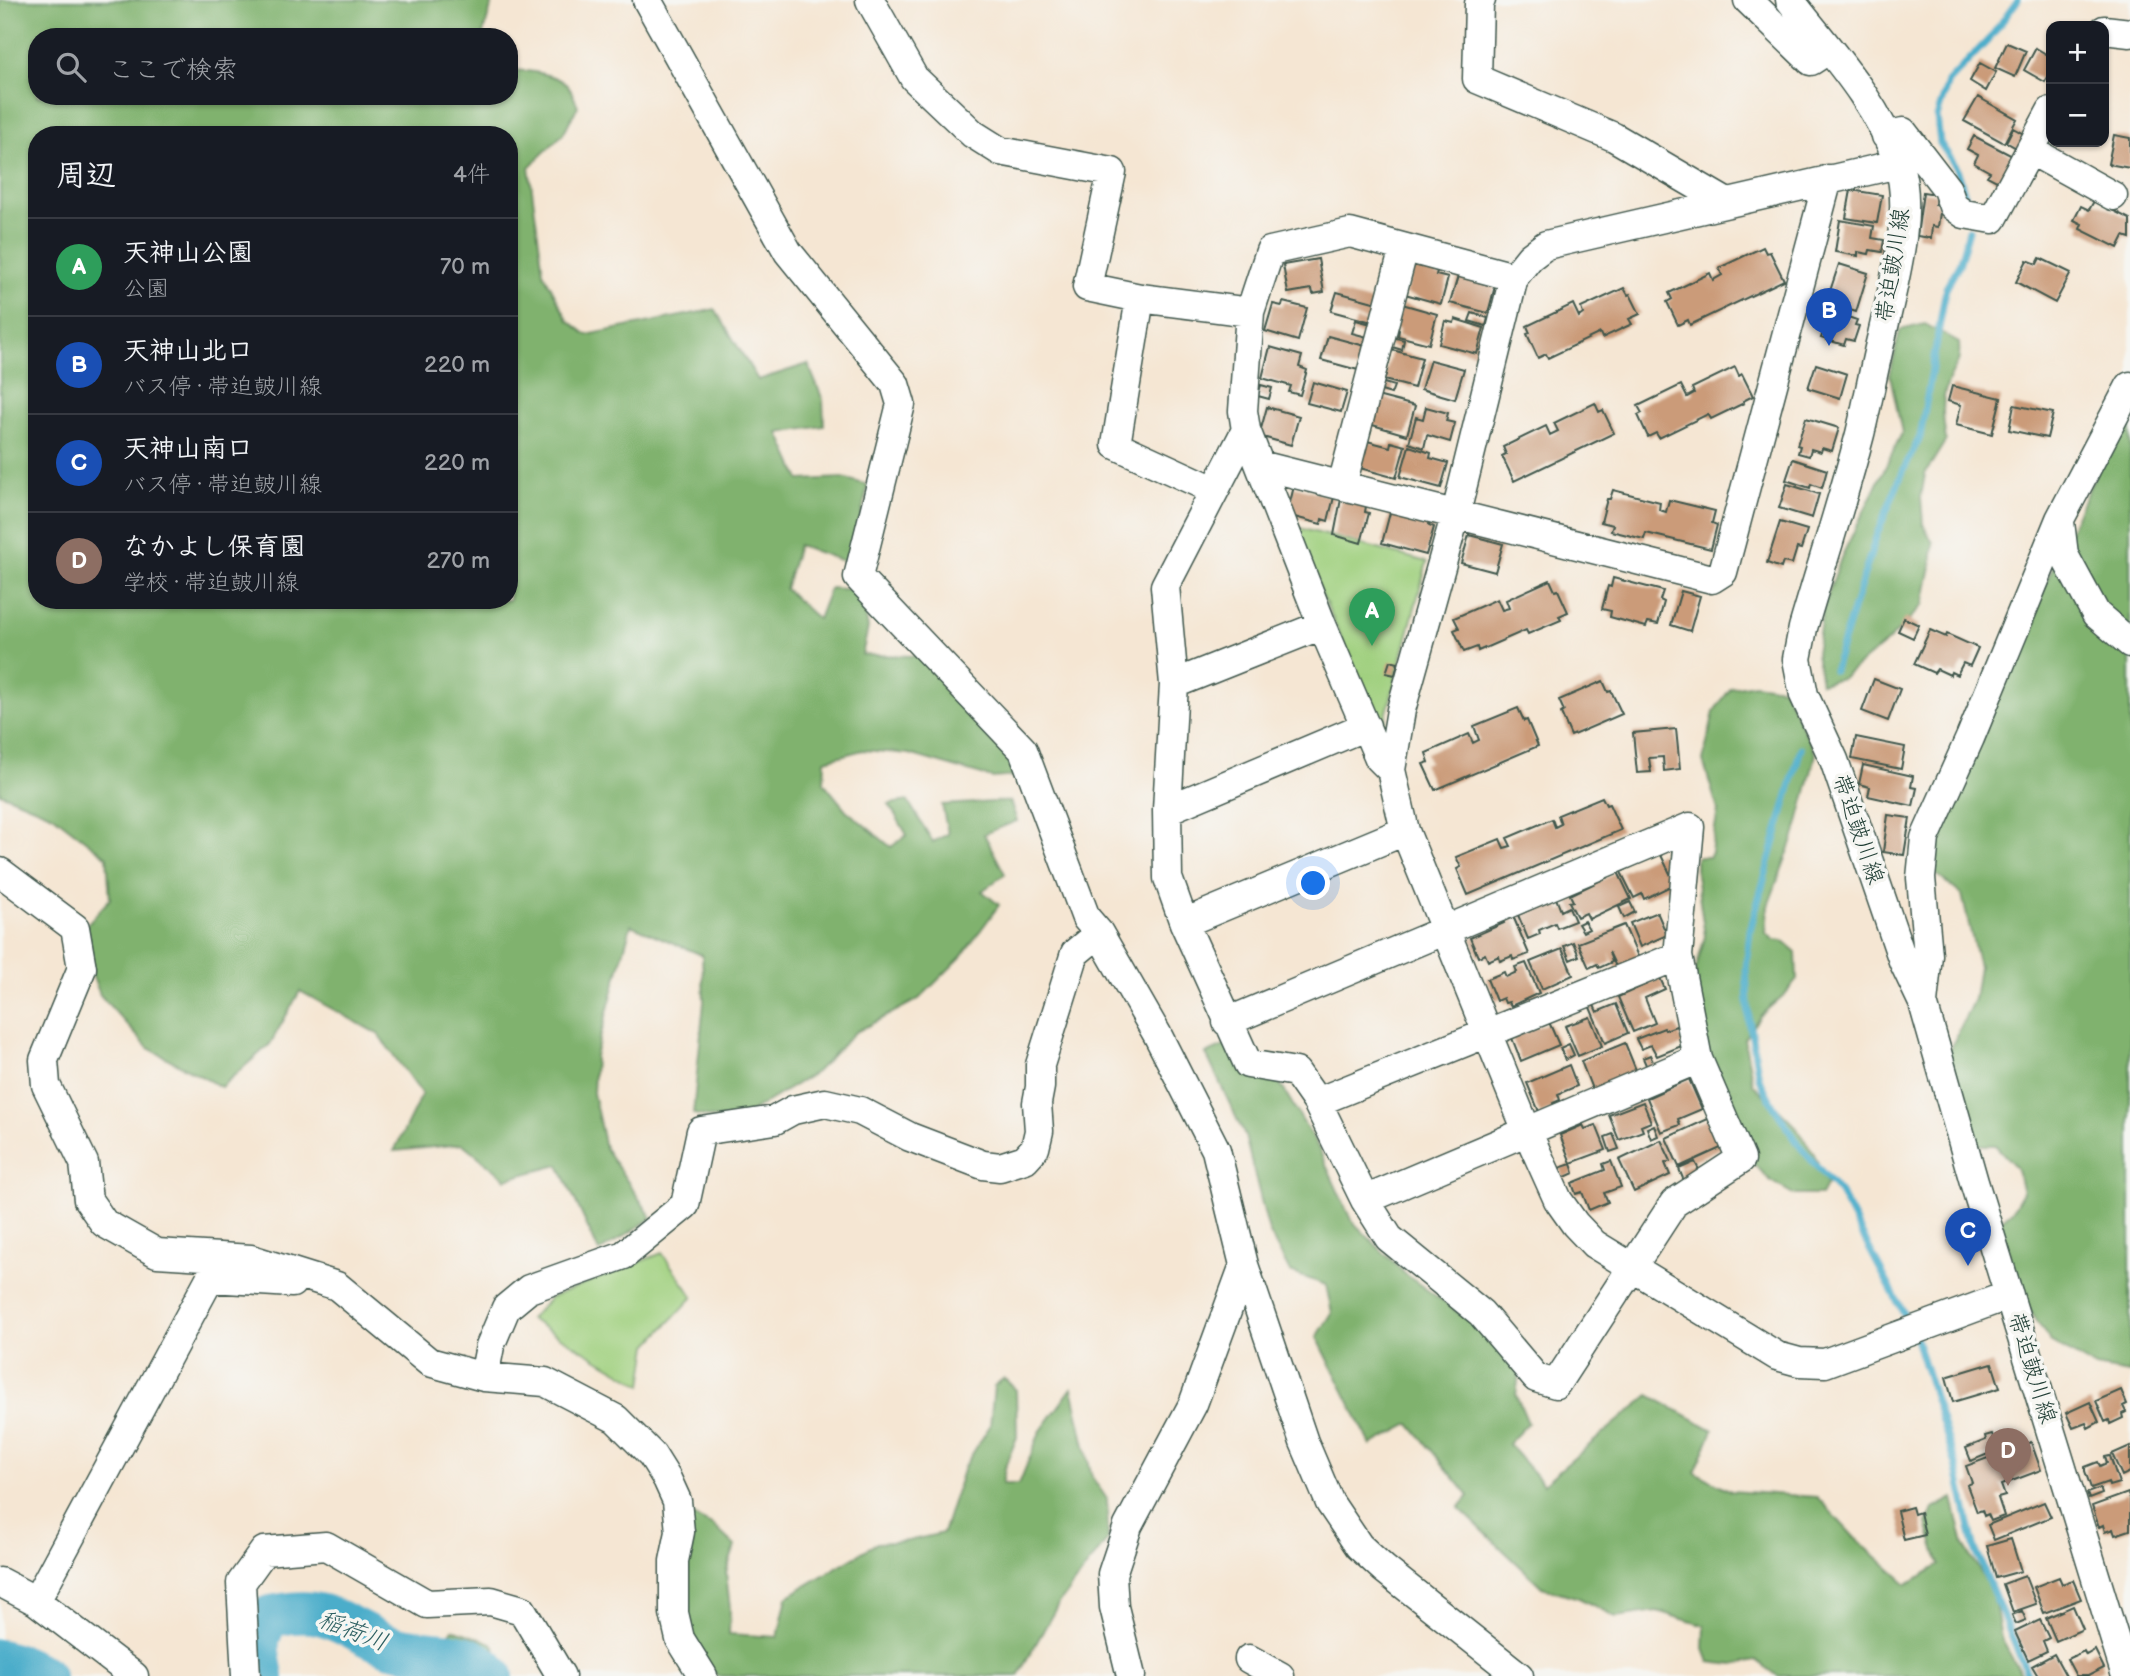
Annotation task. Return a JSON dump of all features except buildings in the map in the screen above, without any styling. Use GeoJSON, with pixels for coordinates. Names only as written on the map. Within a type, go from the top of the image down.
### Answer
{"type":"FeatureCollection","features":[{"type":"Feature","properties":{"kind":"street"},"geometry":{"type":"LineString","coordinates":[[647,0],[788,251],[895,384],[901,404],[858,577],[1023,750],[1055,829],[1064,863],[1086,918],[1098,933],[1157,1034],[1216,1150],[1244,1265],[1304,1442],[1330,1503],[1359,1546],[1384,1569],[1520,1676]]}},
{"type":"Feature","properties":{"kind":"street"},"geometry":{"type":"LineString","coordinates":[[870,0],[914,78],[973,134],[1000,151],[1112,172],[1087,287],[1140,298],[1250,312]]}},
{"type":"Feature","properties":{"kind":"street"},"geometry":{"type":"LineString","coordinates":[[1481,0],[1477,79],[1614,137],[1727,202]]}},
{"type":"Feature","properties":{"kind":"street"},"geometry":{"type":"LineString","coordinates":[[1748,0],[1811,61],[1828,50]]}},
{"type":"Feature","properties":{"kind":"street","name":"帯迫皷川線"},"geometry":{"type":"LineString","coordinates":[[1790,0],[1855,80],[1873,108],[1899,163],[1905,203],[1895,276],[1860,433],[1803,628],[1797,659],[1804,695],[1834,760],[1903,961],[1923,1003],[1973,1182],[2126,1676]]}},
{"type":"Feature","properties":{"kind":"street"},"geometry":{"type":"LineString","coordinates":[[2109,31],[2130,33]]}},
{"type":"Feature","properties":{"kind":"street"},"geometry":{"type":"LineString","coordinates":[[1886,136],[1903,132],[1947,189],[1953,205],[1964,214],[1993,219],[2046,120]]}},
{"type":"Feature","properties":{"kind":"street"},"geometry":{"type":"LineString","coordinates":[[2030,150],[2113,196]]}},
{"type":"Feature","properties":{"kind":"street"},"geometry":{"type":"LineString","coordinates":[[1899,163],[1546,245],[1530,257],[1514,277],[1456,513],[1401,710],[1391,770],[1405,831],[1527,1131],[1558,1200],[1594,1244],[1777,1356],[1798,1362],[1825,1363],[2009,1295]]}},
{"type":"Feature","properties":{"kind":"street"},"geometry":{"type":"LineString","coordinates":[[1260,465],[1712,579],[1723,572],[1828,178]]}},
{"type":"Feature","properties":{"kind":"street"},"geometry":{"type":"LineString","coordinates":[[1391,770],[1379,758],[1322,625],[1246,430],[1243,411],[1250,312],[1270,251],[1350,233],[1514,277]]}},
{"type":"Feature","properties":{"kind":"street"},"geometry":{"type":"LineString","coordinates":[[1342,485],[1404,248]]}},
{"type":"Feature","properties":{"kind":"street"},"geometry":{"type":"LineString","coordinates":[[1140,298],[1116,445],[1214,490]]}},
{"type":"Feature","properties":{"kind":"street"},"geometry":{"type":"LineString","coordinates":[[1923,1003],[1928,955],[1921,878],[1925,838],[1970,738],[2060,519],[2130,386]]}},
{"type":"Feature","properties":{"kind":"street"},"geometry":{"type":"LineString","coordinates":[[1227,1022],[1690,827],[1678,956],[1698,1059],[1741,1160],[1674,1203],[1556,1384],[1536,1378],[1482,1313],[1389,1238],[1365,1200],[1317,1102],[1296,1072],[1248,1065],[1227,1022],[1184,923],[1168,878],[1167,810],[1174,684],[1165,586],[1246,430]]}},
{"type":"Feature","properties":{"kind":"street"},"geometry":{"type":"LineString","coordinates":[[2060,519],[2064,555],[2096,614],[2130,643]]}},
{"type":"Feature","properties":{"kind":"street"},"geometry":{"type":"LineString","coordinates":[[1174,684],[1322,625]]}},
{"type":"Feature","properties":{"kind":"street"},"geometry":{"type":"LineString","coordinates":[[1167,810],[1366,726]]}},
{"type":"Feature","properties":{"kind":"street"},"geometry":{"type":"LineString","coordinates":[[1184,923],[1405,831]]}},
{"type":"Feature","properties":{"kind":"street"},"geometry":{"type":"LineString","coordinates":[[0,872],[75,928],[82,968],[44,1060],[46,1086],[84,1163],[88,1200],[104,1223],[157,1253],[251,1259],[337,1286],[429,1362],[484,1377],[545,1382],[616,1419],[652,1455],[677,1501],[680,1532],[674,1561],[674,1613],[680,1639],[703,1676]]}},
{"type":"Feature","properties":{"kind":"street"},"geometry":{"type":"LineString","coordinates":[[484,1377],[490,1346],[506,1308],[530,1289],[624,1255],[685,1205],[701,1131],[775,1120],[793,1111],[825,1103],[860,1111],[911,1137],[983,1165],[1000,1167],[1025,1159],[1035,1148],[1039,1131],[1037,1103],[1040,1065],[1074,953],[1098,933]]}},
{"type":"Feature","properties":{"kind":"street"},"geometry":{"type":"LineString","coordinates":[[1317,1102],[1678,956]]}},
{"type":"Feature","properties":{"kind":"street"},"geometry":{"type":"LineString","coordinates":[[1365,1200],[1698,1059]]}},
{"type":"Feature","properties":{"kind":"street"},"geometry":{"type":"LineString","coordinates":[[157,1253],[164,1267],[210,1278],[337,1286]]}},
{"type":"Feature","properties":{"kind":"street"},"geometry":{"type":"LineString","coordinates":[[1131,1676],[1114,1607],[1114,1565],[1128,1526],[1193,1404],[1244,1265]]}},
{"type":"Feature","properties":{"kind":"street"},"geometry":{"type":"LineString","coordinates":[[36,1601],[210,1278]]}},
{"type":"Feature","properties":{"kind":"street"},"geometry":{"type":"LineString","coordinates":[[246,1676],[241,1583],[264,1551],[326,1546],[427,1604],[491,1601],[522,1610],[561,1676]]}},
{"type":"Feature","properties":{"kind":"street"},"geometry":{"type":"LineString","coordinates":[[0,1582],[36,1601],[134,1676]]}},
{"type":"Feature","properties":{"kind":"street"},"geometry":{"type":"LineString","coordinates":[[1249,1659],[1280,1676]]}},
{"type":"Feature","properties":{"kind":"green space"},"geometry":{"type":"Polygon","coordinates":[[[0,0],[493,0],[485,28],[28,28],[28,105],[518,105],[518,71],[540,73],[563,82],[578,106],[563,134],[529,167],[543,272],[568,320],[587,335],[715,309],[758,380],[808,364],[823,400],[824,426],[779,433],[800,480],[843,478],[868,485],[851,564],[798,545],[785,589],[818,619],[830,588],[861,590],[868,628],[862,655],[921,656],[1031,775],[992,778],[909,754],[863,750],[825,760],[824,783],[846,810],[891,847],[907,835],[889,804],[908,801],[933,842],[948,834],[942,805],[1010,801],[1017,821],[984,834],[1005,874],[982,891],[999,905],[961,957],[919,999],[854,1033],[816,1072],[734,1122],[693,1114],[704,1002],[702,955],[631,925],[595,1056],[593,1093],[605,1148],[652,1218],[599,1252],[559,1165],[506,1179],[463,1144],[394,1151],[422,1094],[378,1034],[300,991],[270,1044],[221,1087],[148,1048],[100,995],[77,935],[110,899],[107,857],[53,815],[0,793],[0,0]]]}},
{"type":"Feature","properties":{"kind":"green space"},"geometry":{"type":"Polygon","coordinates":[[[1925,324],[1959,343],[1959,351],[1958,362],[1947,385],[1944,399],[1946,440],[1925,474],[1921,497],[1923,524],[1933,543],[1923,605],[1887,642],[1842,678],[1821,683],[1816,653],[1823,609],[1841,558],[1902,433],[1890,375],[1900,330],[1925,324]]]}},
{"type":"Feature","properties":{"kind":"green space"},"geometry":{"type":"Polygon","coordinates":[[[2130,426],[2130,1373],[2095,1367],[2050,1341],[2023,1300],[2000,1221],[2012,1211],[2023,1192],[2016,1167],[1995,1145],[1975,1145],[1948,1054],[1974,999],[1979,967],[1962,895],[1932,871],[1934,842],[2039,598],[2110,442],[2130,426]]]}},
{"type":"Feature","properties":{"kind":"green space"},"geometry":{"type":"Polygon","coordinates":[[[1292,526],[1427,562],[1382,731],[1292,526]]]}},
{"type":"Feature","properties":{"kind":"green space"},"geometry":{"type":"Polygon","coordinates":[[[1754,684],[1783,688],[1816,754],[1795,834],[1768,906],[1766,933],[1774,940],[1783,941],[1796,952],[1797,980],[1761,1015],[1744,1039],[1753,1084],[1793,1123],[1814,1154],[1827,1184],[1821,1195],[1795,1195],[1772,1182],[1751,1161],[1703,1058],[1691,987],[1705,936],[1696,857],[1710,857],[1718,810],[1703,761],[1714,711],[1731,688],[1754,684]]]}},
{"type":"Feature","properties":{"kind":"green space"},"geometry":{"type":"Polygon","coordinates":[[[1233,1042],[1252,1062],[1281,1085],[1318,1147],[1351,1220],[1405,1274],[1495,1339],[1520,1368],[1516,1395],[1528,1423],[1508,1444],[1543,1484],[1649,1395],[1713,1430],[1695,1472],[1731,1491],[1817,1497],[1855,1538],[1907,1584],[1940,1565],[1927,1524],[1933,1509],[1953,1498],[1964,1545],[1993,1592],[2001,1638],[2022,1676],[1778,1676],[1756,1660],[1734,1665],[1709,1662],[1704,1649],[1705,1626],[1657,1611],[1616,1617],[1579,1598],[1542,1587],[1459,1508],[1469,1496],[1410,1424],[1371,1445],[1317,1337],[1332,1313],[1326,1285],[1290,1272],[1269,1232],[1245,1136],[1206,1054],[1233,1042]]]}},
{"type":"Feature","properties":{"kind":"green space"},"geometry":{"type":"Polygon","coordinates":[[[662,1253],[693,1297],[648,1345],[642,1385],[530,1319],[551,1297],[662,1253]]]}},
{"type":"Feature","properties":{"kind":"green space"},"geometry":{"type":"Polygon","coordinates":[[[1004,1378],[1016,1390],[1017,1437],[1006,1464],[1002,1484],[1019,1484],[1040,1432],[1072,1388],[1092,1477],[1107,1499],[1108,1539],[1057,1606],[1018,1676],[718,1676],[706,1665],[679,1613],[689,1514],[714,1526],[735,1546],[726,1573],[730,1608],[729,1634],[778,1637],[787,1597],[877,1543],[908,1541],[943,1533],[964,1467],[990,1426],[994,1386],[1004,1378]]]}},
{"type":"Feature","properties":{"kind":"green space"},"geometry":{"type":"Polygon","coordinates":[[[453,1629],[492,1643],[510,1676],[420,1676],[453,1629]]]}},
{"type":"Feature","properties":{"kind":"waterway"},"geometry":{"type":"LineString","coordinates":[[1968,205],[1957,168],[1940,143],[1937,117],[1948,82],[1990,38],[2018,0]]}},
{"type":"Feature","properties":{"kind":"waterway"},"geometry":{"type":"LineString","coordinates":[[1834,670],[1877,534],[1920,437],[1946,288],[1959,265],[1969,230]]}},
{"type":"Feature","properties":{"kind":"waterway"},"geometry":{"type":"LineString","coordinates":[[1801,748],[1750,930],[1746,969],[1749,1020],[1759,1078],[1774,1107],[1802,1149],[1840,1193],[1910,1325]]}},
{"type":"Feature","properties":{"kind":"waterway"},"geometry":{"type":"LineString","coordinates":[[1915,1336],[1956,1465],[1974,1546],[2028,1676]]}},
{"type":"Feature","properties":{"kind":"waterway","name":"稲荷川"},"geometry":{"type":"LineString","coordinates":[[263,1676],[259,1639],[270,1616],[306,1612],[337,1620],[392,1646],[446,1653],[472,1660],[493,1676]]}},
{"type":"Feature","properties":{"kind":"waterway","name":"稲荷川"},"geometry":{"type":"LineString","coordinates":[[0,1660],[44,1676]]}},
{"type":"Feature","properties":{"kind":"place","name":"天神山北口"},"geometry":{"type":"Point","coordinates":[1829,346]}},
{"type":"Feature","properties":{"kind":"place","name":"天神山公園"},"geometry":{"type":"Point","coordinates":[1372,646]}},
{"type":"Feature","properties":{"kind":"place","name":"天神山南口"},"geometry":{"type":"Point","coordinates":[1968,1266]}},
{"type":"Feature","properties":{"kind":"place","name":"なかよし保育園"},"geometry":{"type":"Point","coordinates":[2008,1486]}}]}
